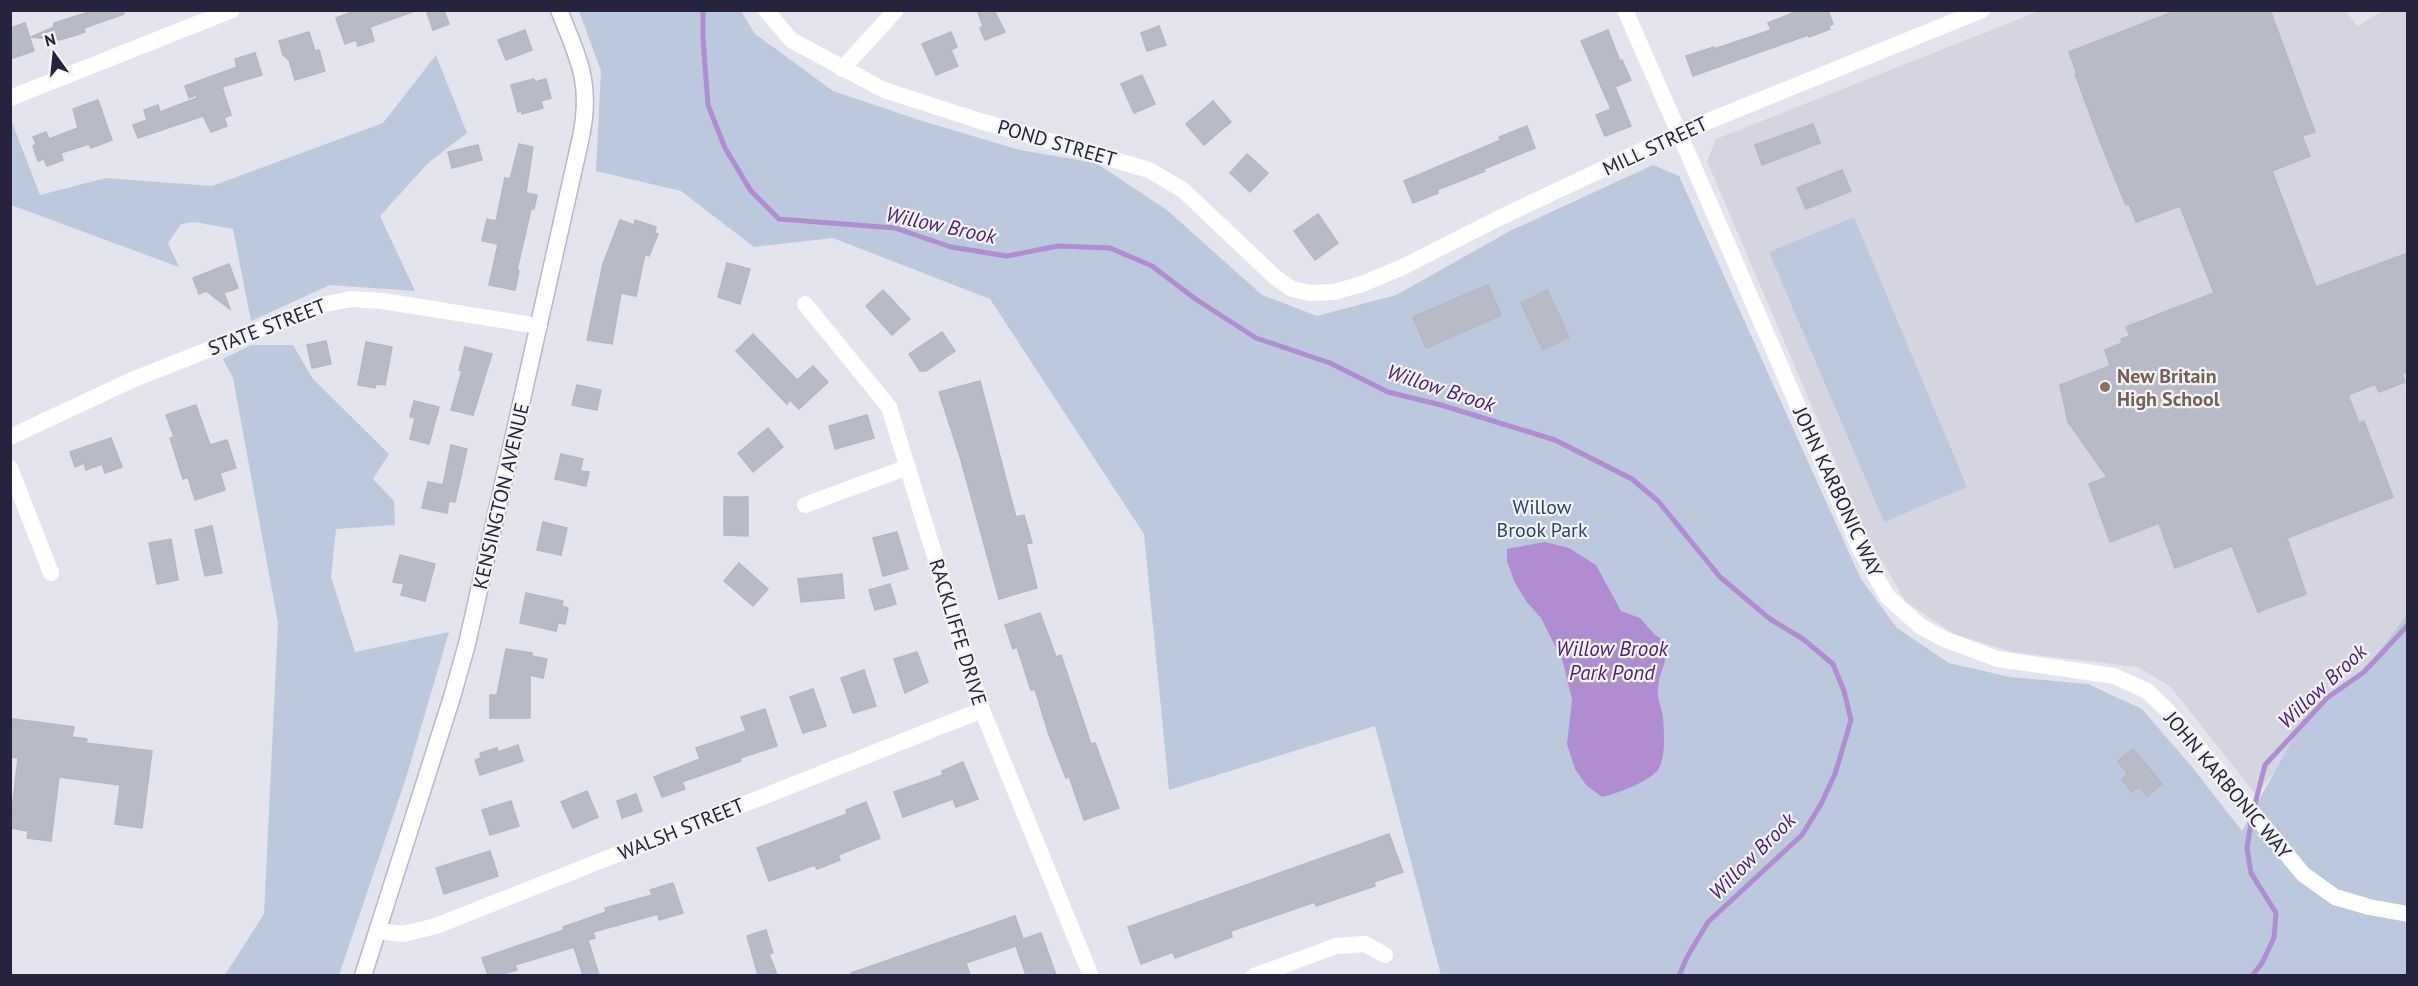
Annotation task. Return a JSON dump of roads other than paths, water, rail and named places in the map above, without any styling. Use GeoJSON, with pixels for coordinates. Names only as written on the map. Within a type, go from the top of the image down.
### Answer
{"type":"FeatureCollection","features":[{"type":"Feature","properties":{"kind":"street"},"geometry":{"type":"LineString","coordinates":[[10,98],[232,10]]}},
{"type":"Feature","properties":{"kind":"street","name":"KENSINGTON AVENUE"},"geometry":{"type":"LineString","coordinates":[[363,975],[467,644],[539,327],[586,106],[586,87],[582,70],[559,10]]}},
{"type":"Feature","properties":{"kind":"street","name":"POND STREET"},"geometry":{"type":"LineString","coordinates":[[766,10],[792,40],[884,90],[980,122],[1149,170],[1183,190],[1276,278],[1292,289],[1310,293],[1334,292]]}},
{"type":"Feature","properties":{"kind":"street"},"geometry":{"type":"LineString","coordinates":[[842,69],[896,10]]}},
{"type":"Feature","properties":{"kind":"street","name":"JOHN KARBONIC WAY"},"geometry":{"type":"LineString","coordinates":[[1625,10],[1861,551],[1887,596],[1920,626],[1944,639],[1988,656],[2114,676],[2146,691],[2165,708],[2192,739],[2303,874],[2335,897],[2369,907],[2408,914]]}},
{"type":"Feature","properties":{"kind":"street","name":"MILL STREET"},"geometry":{"type":"LineString","coordinates":[[1334,292],[1362,284],[1406,266],[1497,219],[1678,133],[1982,10]]}},
{"type":"Feature","properties":{"kind":"street","name":"STATE STREET"},"geometry":{"type":"LineString","coordinates":[[10,437],[132,380],[321,304],[351,299],[382,301],[539,327]]}},
{"type":"Feature","properties":{"kind":"street","name":"RACKLIFFE DRIVE"},"geometry":{"type":"LineString","coordinates":[[805,304],[889,407],[982,710],[1092,975]]}},
{"type":"Feature","properties":{"kind":"street"},"geometry":{"type":"LineString","coordinates":[[805,505],[908,467]]}},
{"type":"Feature","properties":{"kind":"street"},"geometry":{"type":"LineString","coordinates":[[10,468],[51,573]]}},
{"type":"Feature","properties":{"kind":"street","name":"WALSH STREET"},"geometry":{"type":"LineString","coordinates":[[378,931],[403,934],[436,926],[982,710]]}},
{"type":"Feature","properties":{"kind":"street"},"geometry":{"type":"LineString","coordinates":[[1254,975],[1336,946],[1365,944],[1385,955]]}},
{"type":"Feature","properties":{"kind":"water","name":"Willow Brook Park Pond"},"geometry":{"type":"Polygon","coordinates":[[[1545,542],[1569,548],[1596,565],[1621,611],[1640,618],[1655,635],[1665,641],[1666,654],[1658,690],[1664,729],[1664,750],[1659,768],[1642,782],[1602,797],[1586,785],[1575,769],[1567,744],[1572,700],[1563,662],[1541,618],[1526,601],[1514,581],[1507,561],[1507,549],[1545,542]]]}},
{"type":"Feature","properties":{"kind":"waterway","name":"Willow Brook"},"geometry":{"type":"LineString","coordinates":[[703,10],[708,105],[725,148],[751,191],[779,219],[895,228],[951,247],[1007,256],[1058,246],[1110,248],[1152,266],[1194,298],[1256,338],[1330,363],[1388,392],[1441,405],[1555,440],[1632,479],[1658,501],[1720,577],[1770,619],[1803,639],[1833,664],[1844,691],[1851,720],[1835,774],[1821,804],[1802,835],[1708,922],[1687,957],[1679,976]]}},
{"type":"Feature","properties":{"kind":"waterway","name":"Willow Brook"},"geometry":{"type":"LineString","coordinates":[[2254,808],[2265,765],[2327,698],[2364,672],[2408,625]]}},
{"type":"Feature","properties":{"kind":"waterway","name":"Willow Brook"},"geometry":{"type":"LineString","coordinates":[[2252,817],[2247,848],[2251,873],[2276,913],[2274,938],[2262,963],[2252,976]]}},
{"type":"Feature","properties":{"kind":"place","name":"New Britain High School"},"geometry":{"type":"Point","coordinates":[2105,387]}},
{"type":"Feature","properties":{"kind":"park label","name":"Willow Brook Park"},"geometry":{"type":"Point","coordinates":[1542,518]}}]}
